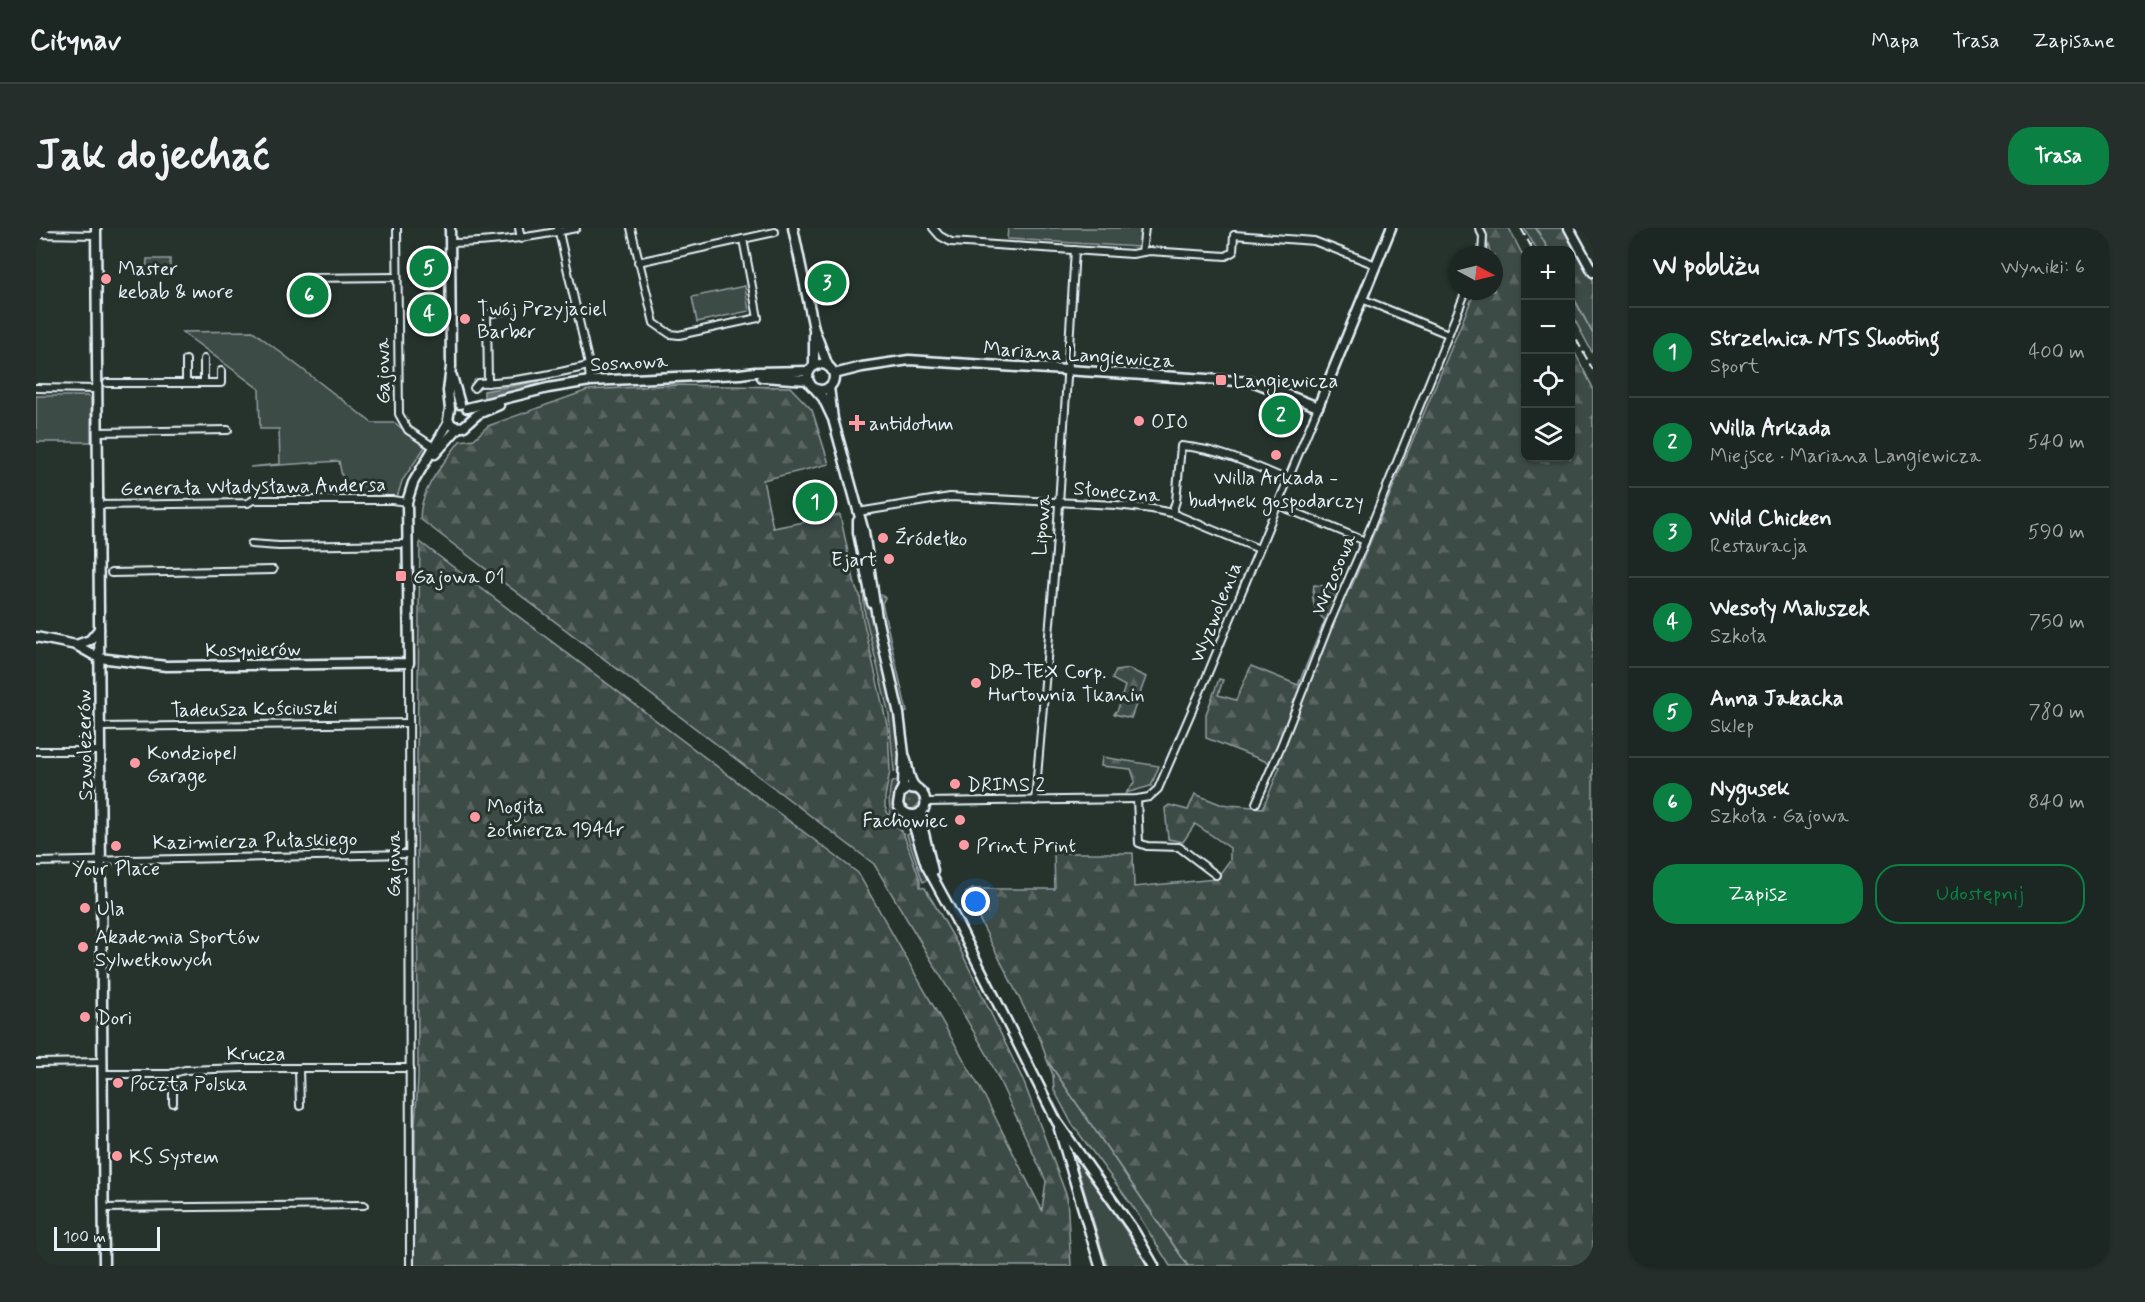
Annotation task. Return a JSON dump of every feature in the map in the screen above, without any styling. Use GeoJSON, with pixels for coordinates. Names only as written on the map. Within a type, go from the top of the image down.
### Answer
{"type":"FeatureCollection","features":[{"type":"Feature","properties":{"kind":"street","name":"Gajowa"},"geometry":{"type":"LineString","coordinates":[[397,228],[399,414],[408,430],[436,449]]}},
{"type":"Feature","properties":{"kind":"street"},"geometry":{"type":"LineString","coordinates":[[450,228],[451,367],[448,417],[449,422],[458,428],[466,426],[471,420],[471,415],[464,406],[451,367]]}},
{"type":"Feature","properties":{"kind":"street"},"geometry":{"type":"LineString","coordinates":[[519,228],[521,239]]}},
{"type":"Feature","properties":{"kind":"street"},"geometry":{"type":"LineString","coordinates":[[450,243],[487,243],[521,239],[576,228]]}},
{"type":"Feature","properties":{"kind":"street"},"geometry":{"type":"LineString","coordinates":[[631,228],[654,323],[659,328],[679,335],[759,318],[743,239]]}},
{"type":"Feature","properties":{"kind":"street"},"geometry":{"type":"LineString","coordinates":[[793,228],[814,329],[831,370],[833,382],[823,390],[815,389]]}},
{"type":"Feature","properties":{"kind":"street"},"geometry":{"type":"LineString","coordinates":[[933,228],[945,240],[951,242],[1132,254],[1142,252],[1226,256],[1233,252],[1234,232],[1314,241],[1376,265]]}},
{"type":"Feature","properties":{"kind":"street"},"geometry":{"type":"LineString","coordinates":[[1142,252],[1145,228]]}},
{"type":"Feature","properties":{"kind":"street","name":"Wyzwolenia"},"geometry":{"type":"LineString","coordinates":[[1137,800],[1149,797],[1158,789],[1278,505],[1391,228]]}},
{"type":"Feature","properties":{"kind":"street"},"geometry":{"type":"LineString","coordinates":[[1479,228],[1483,236],[1482,246]]}},
{"type":"Feature","properties":{"kind":"street"},"geometry":{"type":"LineString","coordinates":[[1569,228],[1593,272]]}},
{"type":"Feature","properties":{"kind":"street"},"geometry":{"type":"LineString","coordinates":[[559,230],[590,381]]}},
{"type":"Feature","properties":{"kind":"street"},"geometry":{"type":"LineString","coordinates":[[36,234],[96,232]]}},
{"type":"Feature","properties":{"kind":"street","name":"Szwoleżerów"},"geometry":{"type":"LineString","coordinates":[[96,232],[103,1264]]}},
{"type":"Feature","properties":{"kind":"street"},"geometry":{"type":"LineString","coordinates":[[638,261],[775,232]]}},
{"type":"Feature","properties":{"kind":"street","name":"Lipowa"},"geometry":{"type":"LineString","coordinates":[[1035,801],[1059,502],[1075,250]]}},
{"type":"Feature","properties":{"kind":"street"},"geometry":{"type":"LineString","coordinates":[[300,281],[303,278],[397,277]]}},
{"type":"Feature","properties":{"kind":"street"},"geometry":{"type":"LineString","coordinates":[[1362,299],[1448,334]]}},
{"type":"Feature","properties":{"kind":"street","name":"Wrzosowa"},"geometry":{"type":"LineString","coordinates":[[1256,803],[1462,300]]}},
{"type":"Feature","properties":{"kind":"street"},"geometry":{"type":"LineString","coordinates":[[488,383],[487,314],[513,309]]}},
{"type":"Feature","properties":{"kind":"street"},"geometry":{"type":"LineString","coordinates":[[814,329],[810,372],[815,389],[823,398],[833,419],[847,464],[858,512],[858,533],[868,590],[877,618],[898,708],[904,754],[912,782],[923,793],[926,802],[921,812],[921,821],[935,880]]}},
{"type":"Feature","properties":{"kind":"street"},"geometry":{"type":"LineString","coordinates":[[204,359],[204,383]]}},
{"type":"Feature","properties":{"kind":"street"},"geometry":{"type":"LineString","coordinates":[[186,360],[186,383]]}},
{"type":"Feature","properties":{"kind":"street","name":"Mariana Langiewicza"},"geometry":{"type":"LineString","coordinates":[[831,370],[909,360],[1254,382],[1318,407]]}},
{"type":"Feature","properties":{"kind":"street"},"geometry":{"type":"LineString","coordinates":[[810,372],[821,364],[831,370]]}},
{"type":"Feature","properties":{"kind":"street","name":"Sosnowa"},"geometry":{"type":"LineString","coordinates":[[474,388],[478,383],[554,374],[588,366]]}},
{"type":"Feature","properties":{"kind":"street"},"geometry":{"type":"LineString","coordinates":[[107,383],[221,383],[221,371]]}},
{"type":"Feature","properties":{"kind":"street","name":"Sosnowa"},"geometry":{"type":"LineString","coordinates":[[471,420],[478,414],[521,396],[548,388],[590,381],[755,372],[810,372]]}},
{"type":"Feature","properties":{"kind":"street"},"geometry":{"type":"LineString","coordinates":[[829,387],[833,419]]}},
{"type":"Feature","properties":{"kind":"street"},"geometry":{"type":"LineString","coordinates":[[36,388],[98,389]]}},
{"type":"Feature","properties":{"kind":"street","name":"Sosnowa"},"geometry":{"type":"LineString","coordinates":[[464,406],[521,396]]}},
{"type":"Feature","properties":{"kind":"street"},"geometry":{"type":"LineString","coordinates":[[450,409],[464,406]]}},
{"type":"Feature","properties":{"kind":"street","name":"Gajowa"},"geometry":{"type":"LineString","coordinates":[[410,1266],[407,502],[411,488],[436,449],[449,422]]}},
{"type":"Feature","properties":{"kind":"street","name":"Gajowa"},"geometry":{"type":"LineString","coordinates":[[436,449],[458,428]]}},
{"type":"Feature","properties":{"kind":"street"},"geometry":{"type":"LineString","coordinates":[[98,432],[228,430]]}},
{"type":"Feature","properties":{"kind":"street"},"geometry":{"type":"LineString","coordinates":[[1172,513],[1176,501],[1181,446],[1200,447],[1232,456],[1288,480]]}},
{"type":"Feature","properties":{"kind":"street","name":"Słoneczna"},"geometry":{"type":"LineString","coordinates":[[858,512],[950,497],[1125,506],[1172,513],[1259,549]]}},
{"type":"Feature","properties":{"kind":"street","name":"Generała Władysława Andersa"},"geometry":{"type":"LineString","coordinates":[[98,505],[248,503],[253,500],[392,500],[407,502]]}},
{"type":"Feature","properties":{"kind":"street"},"geometry":{"type":"LineString","coordinates":[[1278,505],[1365,541]]}},
{"type":"Feature","properties":{"kind":"street"},"geometry":{"type":"LineString","coordinates":[[251,544],[279,546],[407,544]]}},
{"type":"Feature","properties":{"kind":"street"},"geometry":{"type":"LineString","coordinates":[[111,573],[273,570]]}},
{"type":"Feature","properties":{"kind":"street"},"geometry":{"type":"LineString","coordinates":[[76,645],[90,640],[99,629]]}},
{"type":"Feature","properties":{"kind":"street"},"geometry":{"type":"LineString","coordinates":[[36,637],[76,645],[99,658]]}},
{"type":"Feature","properties":{"kind":"street","name":"Kosynierów"},"geometry":{"type":"LineString","coordinates":[[99,658],[166,666],[409,663]]}},
{"type":"Feature","properties":{"kind":"street","name":"Tadeusza Kościuszki"},"geometry":{"type":"LineString","coordinates":[[100,727],[409,723]]}},
{"type":"Feature","properties":{"kind":"street"},"geometry":{"type":"LineString","coordinates":[[36,751],[100,752]]}},
{"type":"Feature","properties":{"kind":"street"},"geometry":{"type":"LineString","coordinates":[[904,754],[903,787],[898,805],[913,823],[923,858],[1057,1122],[1128,1223],[1154,1266]]}},
{"type":"Feature","properties":{"kind":"street"},"geometry":{"type":"LineString","coordinates":[[900,793],[908,788],[918,789]]}},
{"type":"Feature","properties":{"kind":"street"},"geometry":{"type":"LineString","coordinates":[[926,802],[1137,800],[1139,843],[1147,846],[1179,847],[1216,875]]}},
{"type":"Feature","properties":{"kind":"street"},"geometry":{"type":"LineString","coordinates":[[906,814],[913,815],[921,812]]}},
{"type":"Feature","properties":{"kind":"street","name":"Kazimierza Pułaskiego"},"geometry":{"type":"LineString","coordinates":[[36,862],[409,854]]}},
{"type":"Feature","properties":{"kind":"street"},"geometry":{"type":"LineString","coordinates":[[36,1063],[102,1062]]}},
{"type":"Feature","properties":{"kind":"street","name":"Krucza"},"geometry":{"type":"LineString","coordinates":[[102,1074],[173,1073],[185,1070],[411,1068]]}},
{"type":"Feature","properties":{"kind":"street"},"geometry":{"type":"LineString","coordinates":[[299,1069],[300,1106]]}},
{"type":"Feature","properties":{"kind":"street"},"geometry":{"type":"LineString","coordinates":[[173,1073],[173,1103]]}},
{"type":"Feature","properties":{"kind":"street"},"geometry":{"type":"LineString","coordinates":[[1057,1122],[1100,1266]]}},
{"type":"Feature","properties":{"kind":"street"},"geometry":{"type":"LineString","coordinates":[[103,1208],[364,1205]]}},
{"type":"Feature","properties":{"kind":"green space"},"geometry":{"type":"Polygon","coordinates":[[[1008,228],[1143,228],[1143,239],[1138,247],[1007,239],[1008,228]]]}},
{"type":"Feature","properties":{"kind":"green space"},"geometry":{"type":"Polygon","coordinates":[[[1483,228],[1509,228],[1521,252],[1521,462],[1575,462],[1575,353],[1593,388],[1593,1266],[1188,1266],[1047,1060],[1041,1041],[966,893],[973,889],[1055,889],[1054,853],[1133,853],[1134,887],[1216,879],[1230,860],[1230,848],[1195,824],[1183,842],[1168,839],[1165,808],[1169,805],[1188,810],[1195,794],[1220,804],[1263,808],[1280,767],[1206,738],[1206,714],[1219,679],[1223,680],[1218,695],[1236,700],[1251,666],[1298,685],[1325,620],[1318,613],[1314,604],[1314,585],[1351,588],[1471,300],[1503,300],[1503,246],[1488,246],[1483,228]]]}},
{"type":"Feature","properties":{"kind":"green space"},"geometry":{"type":"Polygon","coordinates":[[[1524,228],[1536,228],[1547,246],[1535,246],[1524,228]]]}},
{"type":"Feature","properties":{"kind":"green space"},"geometry":{"type":"Polygon","coordinates":[[[1536,228],[1565,228],[1575,246],[1547,246],[1536,228]]]}},
{"type":"Feature","properties":{"kind":"green space"},"geometry":{"type":"Polygon","coordinates":[[[1575,247],[1593,280],[1593,334],[1575,300],[1575,247]]]}},
{"type":"Feature","properties":{"kind":"green space"},"geometry":{"type":"Polygon","coordinates":[[[147,259],[170,259],[170,273],[146,273],[147,259]]]}},
{"type":"Feature","properties":{"kind":"green space"},"geometry":{"type":"Polygon","coordinates":[[[745,286],[749,311],[697,322],[692,297],[745,286]]]}},
{"type":"Feature","properties":{"kind":"green space"},"geometry":{"type":"Polygon","coordinates":[[[1575,301],[1593,334],[1593,354],[1575,320],[1575,301]]]}},
{"type":"Feature","properties":{"kind":"green space"},"geometry":{"type":"Polygon","coordinates":[[[253,331],[372,423],[395,423],[425,447],[402,481],[396,501],[346,498],[339,461],[250,467],[280,464],[279,429],[260,429],[259,389],[182,332],[253,331]]]}},
{"type":"Feature","properties":{"kind":"green space"},"geometry":{"type":"Polygon","coordinates":[[[672,385],[790,387],[812,410],[829,464],[763,480],[773,528],[840,515],[856,589],[860,595],[862,615],[888,729],[890,771],[885,807],[904,835],[920,880],[920,887],[925,888],[958,945],[1023,1080],[1067,1197],[1071,1266],[414,1266],[415,1125],[418,1079],[417,758],[420,542],[858,873],[985,1097],[1042,1210],[1046,1181],[987,1054],[874,864],[420,519],[428,487],[460,441],[474,439],[488,426],[588,390],[672,385]]]}},
{"type":"Feature","properties":{"kind":"green space"},"geometry":{"type":"Polygon","coordinates":[[[36,396],[87,396],[91,399],[91,442],[36,442],[36,396]]]}},
{"type":"Feature","properties":{"kind":"green space"},"geometry":{"type":"Polygon","coordinates":[[[863,592],[875,626],[893,702],[900,772],[894,771],[889,715],[865,615],[863,592]]]}},
{"type":"Feature","properties":{"kind":"green space"},"geometry":{"type":"Polygon","coordinates":[[[879,593],[885,598],[882,603],[907,712],[904,713],[877,595],[879,593]]]}},
{"type":"Feature","properties":{"kind":"green space"},"geometry":{"type":"Polygon","coordinates":[[[1129,669],[1146,677],[1131,718],[1114,714],[1118,709],[1125,686],[1112,679],[1116,671],[1129,669]]]}},
{"type":"Feature","properties":{"kind":"green space"},"geometry":{"type":"Polygon","coordinates":[[[1102,757],[1159,766],[1151,786],[1126,793],[1135,781],[1131,769],[1101,766],[1102,757]]]}},
{"type":"Feature","properties":{"kind":"green space"},"geometry":{"type":"Polygon","coordinates":[[[900,779],[894,806],[910,825],[896,822],[890,811],[891,783],[900,779]]]}},
{"type":"Feature","properties":{"kind":"green space"},"geometry":{"type":"Polygon","coordinates":[[[908,793],[914,793],[919,801],[917,807],[908,809],[903,804],[903,798],[908,793]]]}},
{"type":"Feature","properties":{"kind":"green space"},"geometry":{"type":"Polygon","coordinates":[[[913,832],[928,875],[927,880],[923,882],[907,835],[913,832]]]}},
{"type":"Feature","properties":{"kind":"green space"},"geometry":{"type":"Polygon","coordinates":[[[1047,1060],[1188,1266],[1170,1266],[1134,1208],[1072,1124],[1054,1090],[1053,1075],[1047,1060]]]}},
{"type":"Feature","properties":{"kind":"green space"},"geometry":{"type":"Polygon","coordinates":[[[1074,1157],[1113,1211],[1149,1266],[1107,1266],[1074,1157]]]}},
{"type":"Feature","properties":{"kind":"shaded area"},"geometry":{"type":"Polygon","coordinates":[[[539,381],[540,385],[484,398],[484,391],[539,381]]]}},
{"type":"Feature","properties":{"kind":"railway"},"geometry":{"type":"LineString","coordinates":[[1521,228],[1531,246]]}},
{"type":"Feature","properties":{"kind":"railway"},"geometry":{"type":"LineString","coordinates":[[1575,337],[1593,370]]}},
{"type":"Feature","properties":{"kind":"place","name":"Anna Jakacka"},"geometry":{"type":"Point","coordinates":[429,268]}},
{"type":"Feature","properties":{"kind":"place","name":"Master kebab & more"},"geometry":{"type":"Point","coordinates":[106,279]}},
{"type":"Feature","properties":{"kind":"place","name":"Wild Chicken"},"geometry":{"type":"Point","coordinates":[827,283]}},
{"type":"Feature","properties":{"kind":"place","name":"Nygusek"},"geometry":{"type":"Point","coordinates":[309,295]}},
{"type":"Feature","properties":{"kind":"place","name":"Wesoły Maluszek"},"geometry":{"type":"Point","coordinates":[429,314]}},
{"type":"Feature","properties":{"kind":"place","name":"Twój Przyjaciel Barber"},"geometry":{"type":"Point","coordinates":[465,319]}},
{"type":"Feature","properties":{"kind":"place","name":"Langiewicza"},"geometry":{"type":"Point","coordinates":[1221,380]}},
{"type":"Feature","properties":{"kind":"place","name":"Willa Arkada"},"geometry":{"type":"Point","coordinates":[1281,415]}},
{"type":"Feature","properties":{"kind":"place","name":"OIO"},"geometry":{"type":"Point","coordinates":[1139,421]}},
{"type":"Feature","properties":{"kind":"place","name":"antidotum"},"geometry":{"type":"Point","coordinates":[857,423]}},
{"type":"Feature","properties":{"kind":"place","name":"Willa Arkada - budynek gospodarczy"},"geometry":{"type":"Point","coordinates":[1276,455]}},
{"type":"Feature","properties":{"kind":"place","name":"Strzelnica NTS Shooting"},"geometry":{"type":"Point","coordinates":[815,502]}},
{"type":"Feature","properties":{"kind":"place","name":"Źródełko"},"geometry":{"type":"Point","coordinates":[883,538]}},
{"type":"Feature","properties":{"kind":"place","name":"Ejart"},"geometry":{"type":"Point","coordinates":[889,559]}},
{"type":"Feature","properties":{"kind":"place","name":"Gajowa 01"},"geometry":{"type":"Point","coordinates":[401,576]}},
{"type":"Feature","properties":{"kind":"place","name":"DB-TEX Corp. Hurtownia Tkanin"},"geometry":{"type":"Point","coordinates":[976,683]}},
{"type":"Feature","properties":{"kind":"place","name":"Kondziopel Garage"},"geometry":{"type":"Point","coordinates":[135,763]}},
{"type":"Feature","properties":{"kind":"place","name":"DRIMS 2"},"geometry":{"type":"Point","coordinates":[955,784]}},
{"type":"Feature","properties":{"kind":"place","name":"Mogiła żołnierza 1944r"},"geometry":{"type":"Point","coordinates":[475,817]}},
{"type":"Feature","properties":{"kind":"place","name":"Fachowiec"},"geometry":{"type":"Point","coordinates":[960,820]}},
{"type":"Feature","properties":{"kind":"place","name":"Print Print"},"geometry":{"type":"Point","coordinates":[964,845]}},
{"type":"Feature","properties":{"kind":"place","name":"Your Place"},"geometry":{"type":"Point","coordinates":[116,846]}},
{"type":"Feature","properties":{"kind":"place","name":"Ula"},"geometry":{"type":"Point","coordinates":[85,908]}},
{"type":"Feature","properties":{"kind":"place","name":"Akademia Sportów Sylwetkowych"},"geometry":{"type":"Point","coordinates":[83,947]}},
{"type":"Feature","properties":{"kind":"place","name":"Dori"},"geometry":{"type":"Point","coordinates":[85,1017]}},
{"type":"Feature","properties":{"kind":"place","name":"Poczta Polska"},"geometry":{"type":"Point","coordinates":[118,1083]}},
{"type":"Feature","properties":{"kind":"place","name":"KS System"},"geometry":{"type":"Point","coordinates":[117,1156]}}]}
